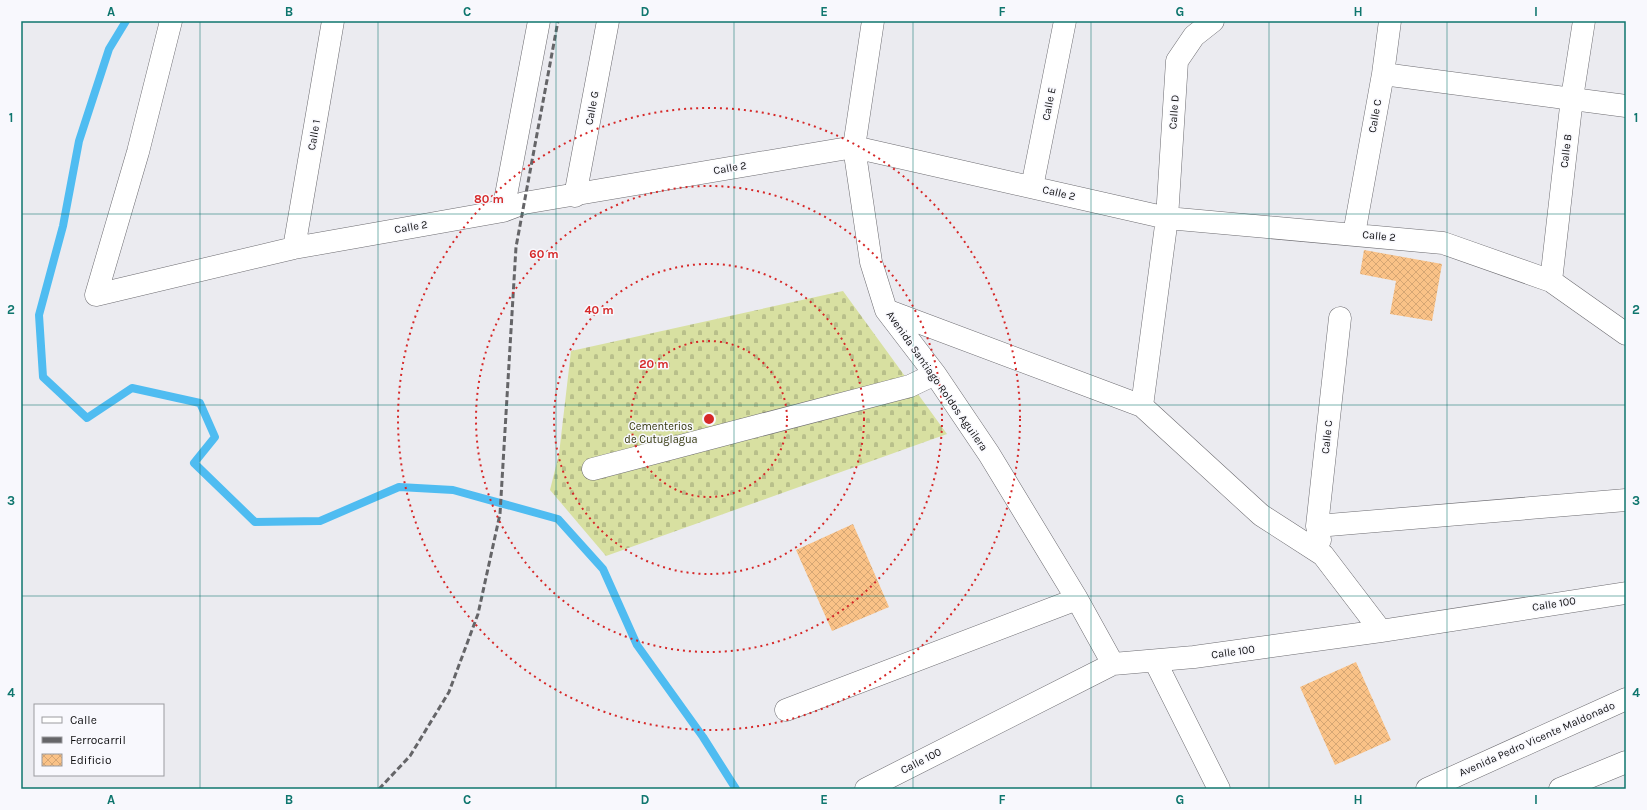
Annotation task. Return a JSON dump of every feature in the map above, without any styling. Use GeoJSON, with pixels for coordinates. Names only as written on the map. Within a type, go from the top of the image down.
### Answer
{"type":"FeatureCollection","features":[{"type":"Feature","properties":{"kind":"street","name":"Calle 2"},"geometry":{"type":"LineString","coordinates":[[171,21],[138,152],[96,295],[294,248],[503,211],[524,204],[854,147],[1167,218],[1443,243],[1551,281],[1626,334]]}},
{"type":"Feature","properties":{"kind":"street","name":"Calle 1"},"geometry":{"type":"LineString","coordinates":[[294,248],[333,21]]}},
{"type":"Feature","properties":{"kind":"street"},"geometry":{"type":"LineString","coordinates":[[503,211],[539,21]]}},
{"type":"Feature","properties":{"kind":"street","name":"Calle G"},"geometry":{"type":"LineString","coordinates":[[575,196],[608,21]]}},
{"type":"Feature","properties":{"kind":"street","name":"Avenida Santiago Roldos Aguilera"},"geometry":{"type":"LineString","coordinates":[[873,21],[854,147],[871,262],[886,310],[935,374],[989,454],[1077,599],[1113,664]]}},
{"type":"Feature","properties":{"kind":"street","name":"Calle E"},"geometry":{"type":"LineString","coordinates":[[1032,187],[1065,21]]}},
{"type":"Feature","properties":{"kind":"street","name":"Calle D"},"geometry":{"type":"LineString","coordinates":[[1142,406],[1167,218],[1177,61],[1194,36],[1213,21]]}},
{"type":"Feature","properties":{"kind":"street","name":"Calle C"},"geometry":{"type":"LineString","coordinates":[[1354,234],[1390,21]]}},
{"type":"Feature","properties":{"kind":"street","name":"Calle B"},"geometry":{"type":"LineString","coordinates":[[1551,281],[1572,98],[1584,21]]}},
{"type":"Feature","properties":{"kind":"street"},"geometry":{"type":"LineString","coordinates":[[1382,74],[1626,106]]}},
{"type":"Feature","properties":{"kind":"street"},"geometry":{"type":"LineString","coordinates":[[886,310],[1142,406],[1261,515],[1323,555],[1381,630]]}},
{"type":"Feature","properties":{"kind":"street","name":"Calle C"},"geometry":{"type":"LineString","coordinates":[[1323,555],[1317,526],[1340,318]]}},
{"type":"Feature","properties":{"kind":"street"},"geometry":{"type":"LineString","coordinates":[[593,469],[910,386],[935,374]]}},
{"type":"Feature","properties":{"kind":"street"},"geometry":{"type":"LineString","coordinates":[[1317,526],[1626,500]]}},
{"type":"Feature","properties":{"kind":"street","name":"Calle 100"},"geometry":{"type":"LineString","coordinates":[[866,789],[1113,664],[1194,657],[1626,593]]}},
{"type":"Feature","properties":{"kind":"street"},"geometry":{"type":"LineString","coordinates":[[786,710],[1077,599]]}},
{"type":"Feature","properties":{"kind":"street"},"geometry":{"type":"LineString","coordinates":[[1155,660],[1219,789]]}},
{"type":"Feature","properties":{"kind":"street","name":"Avenida Pedro Vicente Maldonado"},"geometry":{"type":"LineString","coordinates":[[1427,789],[1626,699]]}},
{"type":"Feature","properties":{"kind":"street"},"geometry":{"type":"LineString","coordinates":[[1560,789],[1626,762]]}},
{"type":"Feature","properties":{"kind":"green space","name":"Cementerios de Cutuglagua"},"geometry":{"type":"Polygon","coordinates":[[[843,291],[947,434],[606,556],[550,490],[559,454],[571,351],[843,291]]]}},
{"type":"Feature","properties":{"kind":"building"},"geometry":{"type":"Polygon","coordinates":[[[1364,250],[1442,264],[1432,321],[1390,314],[1396,281],[1360,274],[1364,250]]]}},
{"type":"Feature","properties":{"kind":"building"},"geometry":{"type":"Polygon","coordinates":[[[853,524],[889,607],[832,631],[796,550],[853,524]]]}},
{"type":"Feature","properties":{"kind":"building"},"geometry":{"type":"Polygon","coordinates":[[[1356,662],[1391,740],[1335,765],[1300,687],[1356,662]]]}},
{"type":"Feature","properties":{"kind":"waterway"},"geometry":{"type":"LineString","coordinates":[[126,21],[109,49],[79,141],[63,226],[39,315],[43,377],[87,418],[132,388],[200,403],[215,437],[194,463],[255,522],[320,521],[399,487],[453,490],[558,519],[603,569],[637,645],[703,737],[736,789]]}},
{"type":"Feature","properties":{"kind":"railway"},"geometry":{"type":"LineString","coordinates":[[379,789],[410,756],[449,692],[478,614],[500,514],[516,247],[558,21]]}}]}
